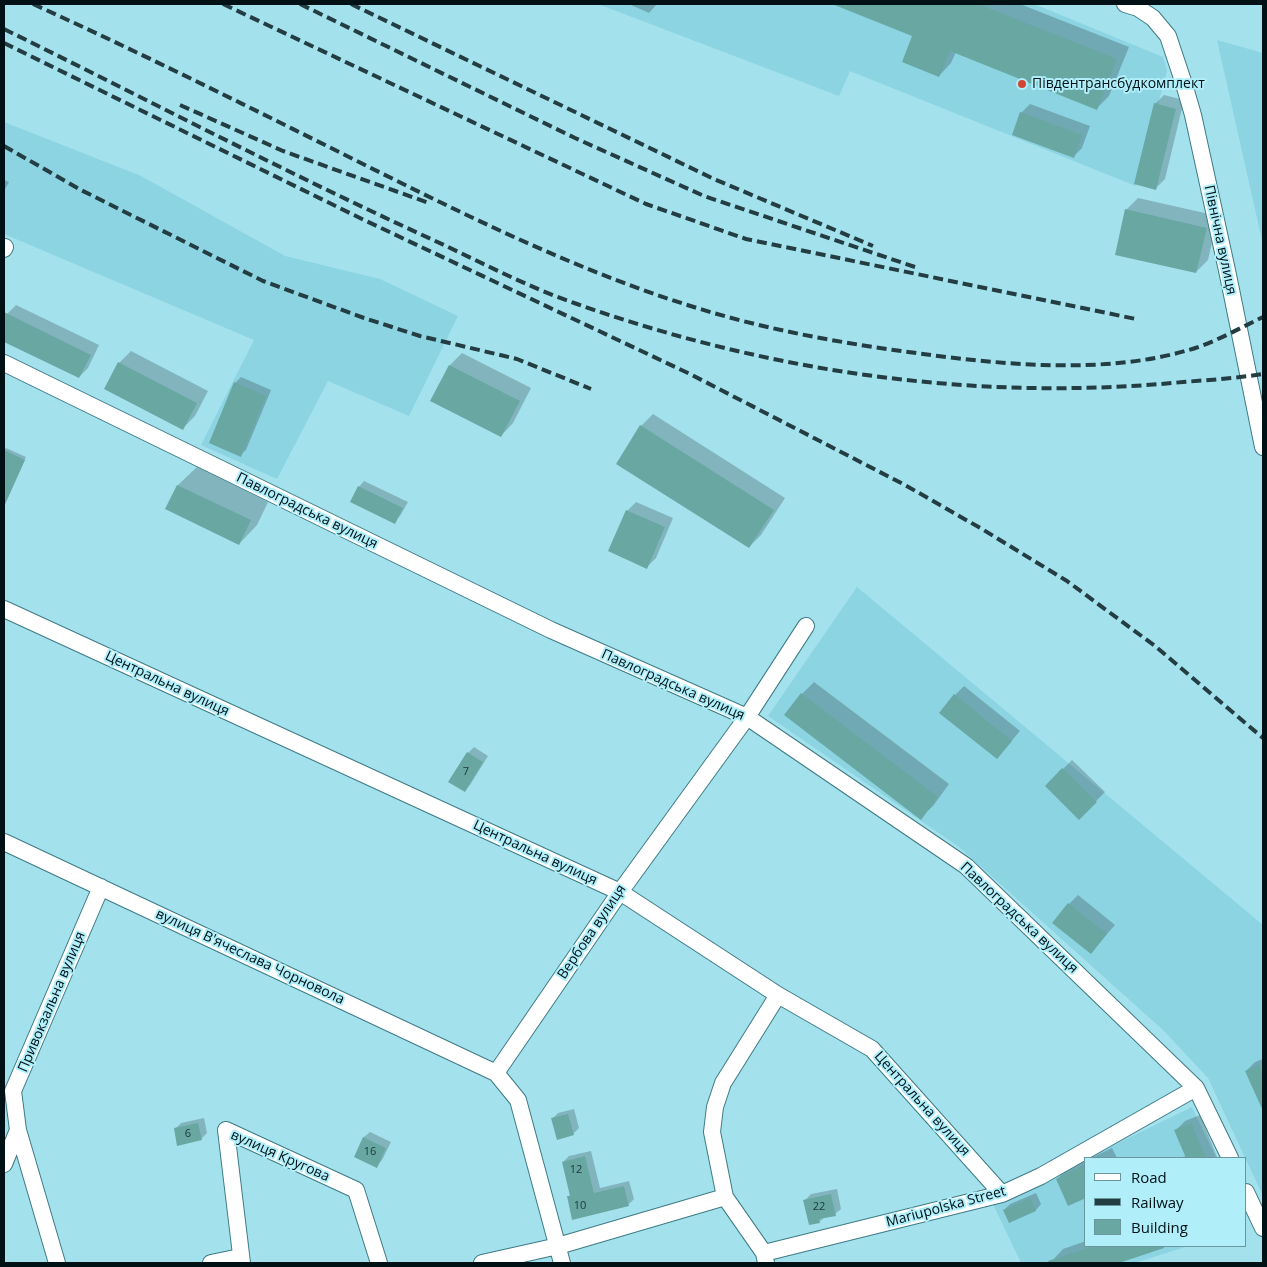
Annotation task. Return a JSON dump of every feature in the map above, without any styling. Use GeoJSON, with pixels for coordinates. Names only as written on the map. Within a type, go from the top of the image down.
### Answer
{"type":"FeatureCollection","features":[{"type":"Feature","properties":{"kind":"street"},"geometry":{"type":"LineString","coordinates":[[1124,4],[1138,8],[1152,18],[1168,36],[1179,68],[1195,125],[1263,447]]}},
{"type":"Feature","properties":{"kind":"street","name":"Павлоградська вулиця"},"geometry":{"type":"LineString","coordinates":[[4,363],[551,630],[747,717],[966,866],[1196,1088],[1230,1157]]}},
{"type":"Feature","properties":{"kind":"street","name":"Центральна вулиця"},"geometry":{"type":"LineString","coordinates":[[4,609],[620,892],[778,995],[872,1049],[1002,1194]]}},
{"type":"Feature","properties":{"kind":"street","name":"Вербова вулиця"},"geometry":{"type":"LineString","coordinates":[[496,1073],[620,892],[747,717],[806,626]]}},
{"type":"Feature","properties":{"kind":"street","name":"вулиця В'ячеслава Чорновола"},"geometry":{"type":"LineString","coordinates":[[4,842],[496,1073]]}},
{"type":"Feature","properties":{"kind":"street","name":"Привокзальна вулиця"},"geometry":{"type":"LineString","coordinates":[[57,1263],[8,1089],[101,887]]}},
{"type":"Feature","properties":{"kind":"street","name":"Mariupolska Street"},"geometry":{"type":"LineString","coordinates":[[778,995],[723,1083],[715,1107],[712,1132],[725,1197],[765,1258],[1002,1194],[1041,1176],[1196,1088]]}},
{"type":"Feature","properties":{"kind":"street"},"geometry":{"type":"LineString","coordinates":[[496,1073],[518,1100],[562,1263]]}},
{"type":"Feature","properties":{"kind":"street"},"geometry":{"type":"LineString","coordinates":[[4,1164],[18,1130]]}},
{"type":"Feature","properties":{"kind":"street","name":"вулиця Кругова"},"geometry":{"type":"LineString","coordinates":[[241,1260],[226,1130],[356,1190],[379,1263]]}},
{"type":"Feature","properties":{"kind":"street"},"geometry":{"type":"LineString","coordinates":[[1247,1194],[1263,1228]]}},
{"type":"Feature","properties":{"kind":"street"},"geometry":{"type":"LineString","coordinates":[[482,1263],[558,1246],[725,1197]]}},
{"type":"Feature","properties":{"kind":"street"},"geometry":{"type":"LineString","coordinates":[[211,1263],[241,1260]]}},
{"type":"Feature","properties":{"kind":"shaded area","name":"Південтрансбудкомплект"},"geometry":{"type":"Polygon","coordinates":[[[598,4],[1034,4],[1163,57],[1167,71],[1136,186],[850,71],[839,96],[598,4]]]}},
{"type":"Feature","properties":{"kind":"shaded area"},"geometry":{"type":"Polygon","coordinates":[[[1217,40],[1263,53],[1263,245],[1217,40]]]}},
{"type":"Feature","properties":{"kind":"shaded area"},"geometry":{"type":"Polygon","coordinates":[[[4,122],[141,176],[285,256],[380,279],[458,316],[409,416],[328,381],[277,479],[201,445],[254,340],[4,234],[4,122]]]}},
{"type":"Feature","properties":{"kind":"shaded area"},"geometry":{"type":"Polygon","coordinates":[[[857,587],[1263,925],[1263,1196],[1247,1162],[1247,1157],[1245,1157],[1208,1078],[1163,1030],[959,847],[768,716],[857,587]]]}},
{"type":"Feature","properties":{"kind":"shaded area"},"geometry":{"type":"Polygon","coordinates":[[[1192,1107],[1216,1157],[1089,1157],[1192,1107]]]}},
{"type":"Feature","properties":{"kind":"shaded area"},"geometry":{"type":"Polygon","coordinates":[[[1084,1160],[1084,1247],[1185,1247],[1135,1263],[1021,1263],[993,1204],[1084,1160]]]}},
{"type":"Feature","properties":{"kind":"building"},"geometry":{"type":"Polygon","coordinates":[[[832,4],[978,4],[1117,59],[1097,110],[950,51],[939,77],[902,62],[912,36],[832,4]]]}},
{"type":"Feature","properties":{"kind":"building"},"geometry":{"type":"Polygon","coordinates":[[[1154,103],[1176,109],[1156,190],[1134,184],[1154,103]]]}},
{"type":"Feature","properties":{"kind":"building"},"geometry":{"type":"Polygon","coordinates":[[[1020,112],[1082,135],[1074,158],[1012,135],[1020,112]]]}},
{"type":"Feature","properties":{"kind":"building"},"geometry":{"type":"Polygon","coordinates":[[[1125,209],[1207,228],[1196,273],[1115,255],[1125,209]]]}},
{"type":"Feature","properties":{"kind":"building"},"geometry":{"type":"Polygon","coordinates":[[[4,312],[91,355],[79,378],[4,342],[4,312]]]}},
{"type":"Feature","properties":{"kind":"building"},"geometry":{"type":"Polygon","coordinates":[[[118,362],[197,403],[183,430],[104,389],[118,362]]]}},
{"type":"Feature","properties":{"kind":"building"},"geometry":{"type":"Polygon","coordinates":[[[449,365],[520,401],[501,437],[430,401],[449,365]]]}},
{"type":"Feature","properties":{"kind":"building"},"geometry":{"type":"Polygon","coordinates":[[[234,382],[266,396],[241,457],[209,443],[234,382]]]}},
{"type":"Feature","properties":{"kind":"building"},"geometry":{"type":"Polygon","coordinates":[[[640,425],[774,510],[749,548],[616,464],[640,425]]]}},
{"type":"Feature","properties":{"kind":"building"},"geometry":{"type":"Polygon","coordinates":[[[4,450],[25,460],[4,506],[4,450]]]}},
{"type":"Feature","properties":{"kind":"building"},"geometry":{"type":"Polygon","coordinates":[[[177,485],[251,520],[239,545],[165,509],[177,485]]]}},
{"type":"Feature","properties":{"kind":"building"},"geometry":{"type":"Polygon","coordinates":[[[358,486],[403,508],[395,524],[350,502],[358,486]]]}},
{"type":"Feature","properties":{"kind":"building"},"geometry":{"type":"Polygon","coordinates":[[[626,510],[665,527],[647,569],[608,551],[626,510]]]}},
{"type":"Feature","properties":{"kind":"building"},"geometry":{"type":"Polygon","coordinates":[[[801,693],[938,797],[921,820],[784,715],[801,693]]]}},
{"type":"Feature","properties":{"kind":"building"},"geometry":{"type":"Polygon","coordinates":[[[954,694],[1012,741],[997,759],[939,713],[954,694]]]}},
{"type":"Feature","properties":{"kind":"building"},"geometry":{"type":"Polygon","coordinates":[[[467,752],[483,762],[465,792],[448,782],[467,752]]]}},
{"type":"Feature","properties":{"kind":"building"},"geometry":{"type":"Polygon","coordinates":[[[1062,768],[1097,802],[1079,820],[1045,786],[1062,768]]]}},
{"type":"Feature","properties":{"kind":"building"},"geometry":{"type":"Polygon","coordinates":[[[1068,903],[1107,934],[1091,954],[1052,923],[1068,903]]]}},
{"type":"Feature","properties":{"kind":"building"},"geometry":{"type":"Polygon","coordinates":[[[1259,1064],[1263,1074],[1263,1111],[1245,1071],[1259,1064]]]}},
{"type":"Feature","properties":{"kind":"building"},"geometry":{"type":"Polygon","coordinates":[[[568,1114],[574,1135],[557,1140],[551,1118],[568,1114]]]}},
{"type":"Feature","properties":{"kind":"building"},"geometry":{"type":"Polygon","coordinates":[[[198,1123],[202,1140],[177,1146],[174,1128],[198,1123]]]}},
{"type":"Feature","properties":{"kind":"building"},"geometry":{"type":"Polygon","coordinates":[[[1191,1123],[1206,1157],[1186,1157],[1174,1130],[1191,1123]]]}},
{"type":"Feature","properties":{"kind":"building"},"geometry":{"type":"Polygon","coordinates":[[[363,1137],[386,1148],[377,1168],[354,1157],[363,1137]]]}},
{"type":"Feature","properties":{"kind":"building"},"geometry":{"type":"Polygon","coordinates":[[[585,1156],[594,1193],[624,1186],[629,1206],[572,1220],[567,1196],[570,1196],[562,1162],[585,1156]]]}},
{"type":"Feature","properties":{"kind":"building"},"geometry":{"type":"Polygon","coordinates":[[[1084,1165],[1084,1199],[1068,1206],[1056,1179],[1084,1165]]]}},
{"type":"Feature","properties":{"kind":"building"},"geometry":{"type":"Polygon","coordinates":[[[831,1194],[836,1216],[819,1219],[820,1223],[809,1225],[803,1200],[831,1194]]]}},
{"type":"Feature","properties":{"kind":"building"},"geometry":{"type":"Polygon","coordinates":[[[1030,1198],[1036,1211],[1009,1223],[1003,1210],[1030,1198]]]}},
{"type":"Feature","properties":{"kind":"building"},"geometry":{"type":"Polygon","coordinates":[[[1091,1247],[1164,1247],[1119,1263],[1049,1263],[1048,1261],[1091,1247]]]}},
{"type":"Feature","properties":{"kind":"railway"},"geometry":{"type":"LineString","coordinates":[[33,4],[237,101],[525,242],[653,294],[725,316],[781,330],[895,350],[955,358],[1055,365],[1122,363],[1185,351],[1215,340],[1263,317]]}},
{"type":"Feature","properties":{"kind":"railway"},"geometry":{"type":"LineString","coordinates":[[223,4],[646,204],[746,239],[1136,319]]}},
{"type":"Feature","properties":{"kind":"railway"},"geometry":{"type":"LineString","coordinates":[[300,4],[575,138],[704,196],[918,268]]}},
{"type":"Feature","properties":{"kind":"railway"},"geometry":{"type":"LineString","coordinates":[[351,4],[714,179],[873,246]]}},
{"type":"Feature","properties":{"kind":"railway"},"geometry":{"type":"LineString","coordinates":[[4,29],[217,136],[503,273],[558,297],[651,328],[725,348],[800,364],[876,376],[953,384],[1029,388],[1106,387],[1213,380],[1263,374]]}},
{"type":"Feature","properties":{"kind":"railway"},"geometry":{"type":"LineString","coordinates":[[4,43],[362,219],[690,374],[905,485],[1067,581],[1155,646],[1263,738]]}},
{"type":"Feature","properties":{"kind":"railway"},"geometry":{"type":"LineString","coordinates":[[180,105],[283,151],[429,203]]}},
{"type":"Feature","properties":{"kind":"railway"},"geometry":{"type":"LineString","coordinates":[[4,146],[81,190],[263,281],[364,318],[420,336],[517,359],[591,389]]}},
{"type":"Feature","properties":{"kind":"place","name":"Південтрансбудкомплект"},"geometry":{"type":"Point","coordinates":[1022,84]}}]}
